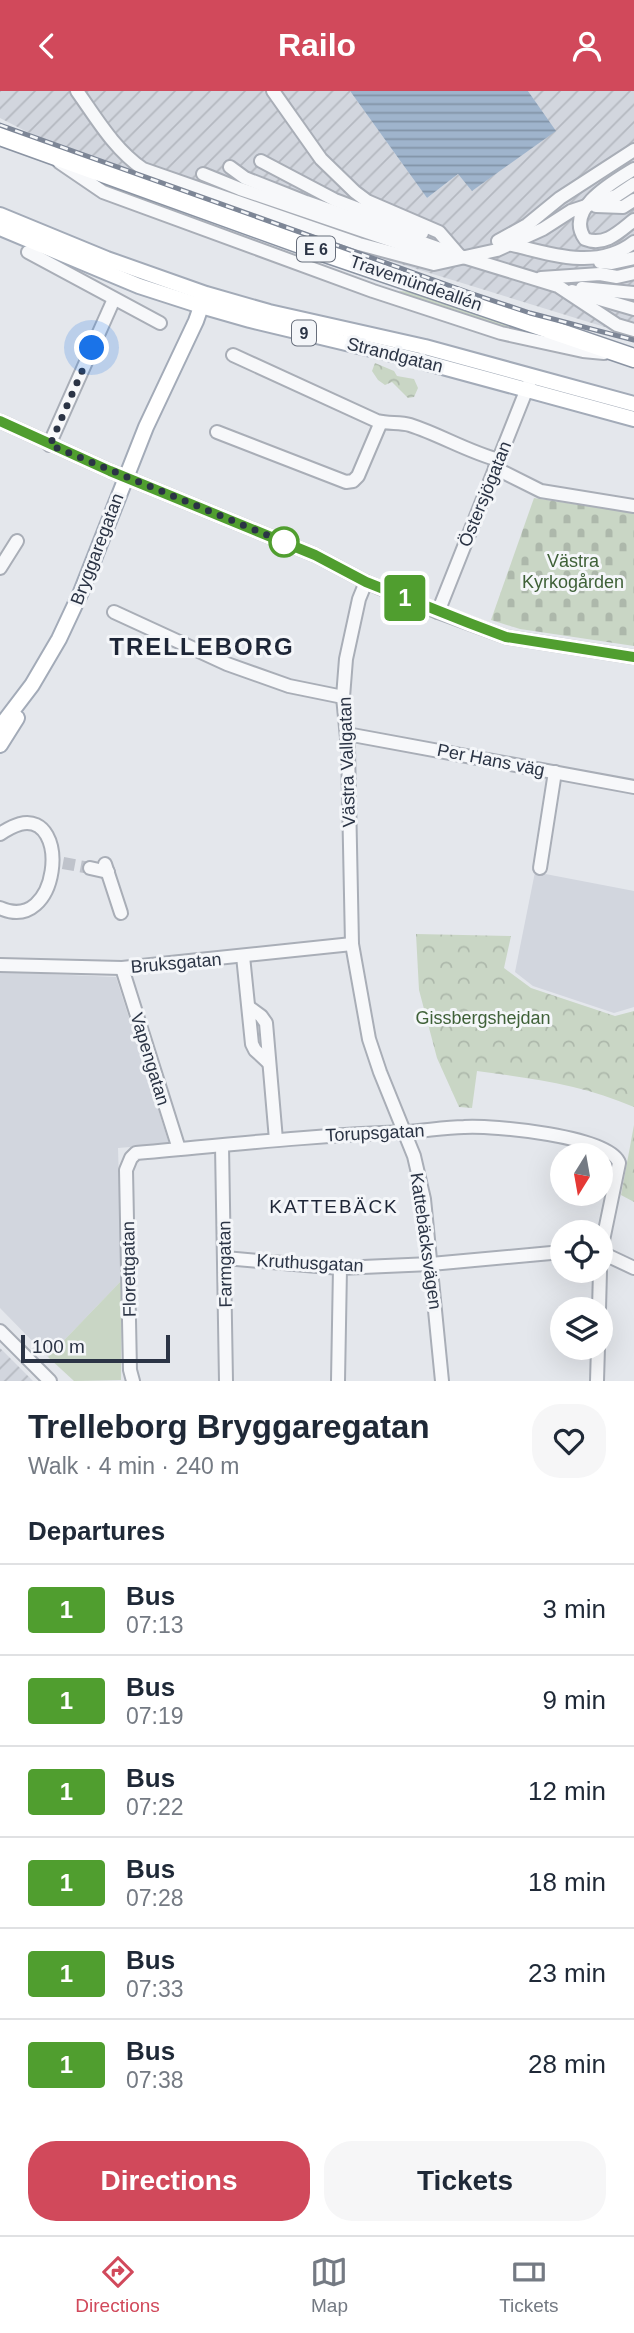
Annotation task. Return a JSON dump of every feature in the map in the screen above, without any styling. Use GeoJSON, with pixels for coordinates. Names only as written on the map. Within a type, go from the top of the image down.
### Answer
{"type":"FeatureCollection","features":[{"type":"Feature","properties":{"kind":"highway","name":"Travemündeallén"},"geometry":{"type":"LineString","coordinates":[[0,136],[275,235],[629,356]]}},
{"type":"Feature","properties":{"kind":"main road","name":"Strandgatan"},"geometry":{"type":"LineString","coordinates":[[0,215],[105,265]]}},
{"type":"Feature","properties":{"kind":"main road","name":"Strandgatan"},"geometry":{"type":"LineString","coordinates":[[0,228],[203,300],[281,314],[425,347],[634,419]]}},
{"type":"Feature","properties":{"kind":"main road","name":"Bryggaregatan"},"geometry":{"type":"LineString","coordinates":[[32,685],[59,639],[81,592],[125,477],[203,300]]}},
{"type":"Feature","properties":{"kind":"main road","name":"Strandgatan"},"geometry":{"type":"LineString","coordinates":[[529,383],[634,404]]}},
{"type":"Feature","properties":{"kind":"main road"},"geometry":{"type":"LineString","coordinates":[[0,727],[32,685]]}},
{"type":"Feature","properties":{"kind":"main road"},"geometry":{"type":"LineString","coordinates":[[0,745],[28,701],[32,685]]}},
{"type":"Feature","properties":{"kind":"street","name":"E 6"},"geometry":{"type":"LineString","coordinates":[[77,91],[115,145],[129,160],[143,169],[371,247],[434,264],[455,258],[558,286],[617,325],[634,330]]}},
{"type":"Feature","properties":{"kind":"street"},"geometry":{"type":"LineString","coordinates":[[273,91],[321,159],[355,192],[367,201],[439,232],[455,258]]}},
{"type":"Feature","properties":{"kind":"street"},"geometry":{"type":"LineString","coordinates":[[477,253],[527,225],[560,198],[634,150]]}},
{"type":"Feature","properties":{"kind":"street"},"geometry":{"type":"LineString","coordinates":[[261,161],[335,200],[441,239],[455,258]]}},
{"type":"Feature","properties":{"kind":"street"},"geometry":{"type":"LineString","coordinates":[[230,167],[245,178],[267,187],[455,258]]}},
{"type":"Feature","properties":{"kind":"street"},"geometry":{"type":"LineString","coordinates":[[634,169],[585,205],[580,228],[583,237],[593,242],[602,241],[612,237],[634,220]]}},
{"type":"Feature","properties":{"kind":"street"},"geometry":{"type":"LineString","coordinates":[[203,174],[404,246],[455,258],[497,250],[543,229],[634,177]]}},
{"type":"Feature","properties":{"kind":"street"},"geometry":{"type":"LineString","coordinates":[[585,205],[616,196],[634,184]]}},
{"type":"Feature","properties":{"kind":"street"},"geometry":{"type":"LineString","coordinates":[[585,205],[620,202],[634,192]]}},
{"type":"Feature","properties":{"kind":"street"},"geometry":{"type":"LineString","coordinates":[[585,205],[623,207],[634,200]]}},
{"type":"Feature","properties":{"kind":"street"},"geometry":{"type":"LineString","coordinates":[[531,279],[600,275],[617,277],[631,262],[634,242]]}},
{"type":"Feature","properties":{"kind":"street"},"geometry":{"type":"LineString","coordinates":[[509,244],[612,263],[631,262]]}},
{"type":"Feature","properties":{"kind":"street"},"geometry":{"type":"LineString","coordinates":[[28,252],[160,323]]}},
{"type":"Feature","properties":{"kind":"street"},"geometry":{"type":"LineString","coordinates":[[94,288],[105,265]]}},
{"type":"Feature","properties":{"kind":"street"},"geometry":{"type":"LineString","coordinates":[[558,286],[634,290]]}},
{"type":"Feature","properties":{"kind":"street"},"geometry":{"type":"LineString","coordinates":[[558,286],[634,307]]}},
{"type":"Feature","properties":{"kind":"street"},"geometry":{"type":"LineString","coordinates":[[50,445],[114,299]]}},
{"type":"Feature","properties":{"kind":"street"},"geometry":{"type":"LineString","coordinates":[[233,355],[381,422],[408,425],[481,456],[541,491],[634,506]]}},
{"type":"Feature","properties":{"kind":"street","name":"Östersjögatan"},"geometry":{"type":"LineString","coordinates":[[438,611],[529,383]]}},
{"type":"Feature","properties":{"kind":"street"},"geometry":{"type":"LineString","coordinates":[[0,421],[125,477],[315,555],[366,582],[506,637],[634,657]]}},
{"type":"Feature","properties":{"kind":"street"},"geometry":{"type":"LineString","coordinates":[[217,432],[346,482],[353,481],[358,476],[381,422]]}},
{"type":"Feature","properties":{"kind":"street"},"geometry":{"type":"LineString","coordinates":[[0,568],[18,541]]}},
{"type":"Feature","properties":{"kind":"street","name":"Västra Vallgatan"},"geometry":{"type":"LineString","coordinates":[[352,944],[347,734],[343,697],[346,659],[359,599],[366,582]]}},
{"type":"Feature","properties":{"kind":"street"},"geometry":{"type":"LineString","coordinates":[[114,612],[227,664],[289,686],[343,697]]}},
{"type":"Feature","properties":{"kind":"street","name":"Per Hans väg"},"geometry":{"type":"LineString","coordinates":[[347,734],[634,787]]}},
{"type":"Feature","properties":{"kind":"street"},"geometry":{"type":"LineString","coordinates":[[540,867],[555,772]]}},
{"type":"Feature","properties":{"kind":"street"},"geometry":{"type":"LineString","coordinates":[[0,834],[23,823],[36,825],[46,833],[59,862],[37,903],[27,909],[13,912],[0,908]]}},
{"type":"Feature","properties":{"kind":"street"},"geometry":{"type":"LineString","coordinates":[[90,869],[106,868],[121,913]]}},
{"type":"Feature","properties":{"kind":"street","name":"Bruksgatan"},"geometry":{"type":"LineString","coordinates":[[0,965],[122,968],[352,944]]}},
{"type":"Feature","properties":{"kind":"street","name":"Kattebäcksvägen"},"geometry":{"type":"LineString","coordinates":[[352,944],[369,1039],[414,1156],[424,1199],[442,1381]]}},
{"type":"Feature","properties":{"kind":"street"},"geometry":{"type":"LineString","coordinates":[[243,957],[250,1008],[266,1023],[276,1140]]}},
{"type":"Feature","properties":{"kind":"street","name":"Vapengatan"},"geometry":{"type":"LineString","coordinates":[[122,968],[179,1149]]}},
{"type":"Feature","properties":{"kind":"street","name":"Torupsgatan"},"geometry":{"type":"LineString","coordinates":[[131,1158],[136,1153],[354,1133],[405,1132],[466,1126],[533,1131],[582,1141],[617,1156],[619,1163],[607,1220]]}},
{"type":"Feature","properties":{"kind":"street","name":"Farmgatan"},"geometry":{"type":"LineString","coordinates":[[222,1146],[226,1381]]}},
{"type":"Feature","properties":{"kind":"street","name":"Florettgatan"},"geometry":{"type":"LineString","coordinates":[[131,1158],[126,1170],[130,1370],[133,1381]]}},
{"type":"Feature","properties":{"kind":"street","name":"Kruthusgatan"},"geometry":{"type":"LineString","coordinates":[[225,1258],[340,1268],[432,1264],[550,1253]]}},
{"type":"Feature","properties":{"kind":"street"},"geometry":{"type":"LineString","coordinates":[[613,1259],[634,1268]]}},
{"type":"Feature","properties":{"kind":"street"},"geometry":{"type":"LineString","coordinates":[[338,1381],[340,1268]]}},
{"type":"Feature","properties":{"kind":"street"},"geometry":{"type":"LineString","coordinates":[[0,1331],[50,1381]]}},
{"type":"Feature","properties":{"kind":"street"},"geometry":{"type":"LineString","coordinates":[[597,1360],[597,1381]]}},
{"type":"Feature","properties":{"kind":"shaded area"},"geometry":{"type":"Polygon","coordinates":[[[0,91],[350,91],[427,198],[458,174],[473,190],[555,131],[528,91],[634,91],[634,336],[384,259],[39,138],[0,118],[0,91]]]}},
{"type":"Feature","properties":{"kind":"shaded area"},"geometry":{"type":"Polygon","coordinates":[[[535,872],[634,891],[634,1007],[614,1013],[533,986],[515,972],[535,872]]]}},
{"type":"Feature","properties":{"kind":"shaded area"},"geometry":{"type":"Polygon","coordinates":[[[0,972],[116,977],[169,1144],[118,1148],[122,1280],[48,1357],[0,1308],[0,972]]]}},
{"type":"Feature","properties":{"kind":"shaded area"},"geometry":{"type":"Polygon","coordinates":[[[0,1348],[33,1381],[0,1381],[0,1348]]]}},
{"type":"Feature","properties":{"kind":"green space"},"geometry":{"type":"Polygon","coordinates":[[[106,182],[373,276],[370,279],[106,185],[106,182]]]}},
{"type":"Feature","properties":{"kind":"green space"},"geometry":{"type":"Polygon","coordinates":[[[399,291],[414,292],[584,347],[516,332],[405,296],[399,291]]]}},
{"type":"Feature","properties":{"kind":"green space"},"geometry":{"type":"Polygon","coordinates":[[[375,363],[394,371],[397,376],[414,379],[418,388],[414,397],[408,398],[392,382],[385,385],[378,380],[372,371],[375,363]]]}},
{"type":"Feature","properties":{"kind":"green space","name":"Västra Kyrkogården"},"geometry":{"type":"Polygon","coordinates":[[[534,498],[634,513],[634,646],[520,629],[491,620],[534,498]]]}},
{"type":"Feature","properties":{"kind":"green space","name":"Gissbergshejdan"},"geometry":{"type":"Polygon","coordinates":[[[416,934],[511,936],[504,968],[531,988],[615,1016],[634,1011],[634,1107],[577,1088],[477,1071],[472,1108],[459,1107],[437,1058],[419,990],[416,934]]]}},
{"type":"Feature","properties":{"kind":"green space"},"geometry":{"type":"Polygon","coordinates":[[[634,1125],[634,1202],[621,1195],[634,1125]]]}},
{"type":"Feature","properties":{"kind":"green space"},"geometry":{"type":"Polygon","coordinates":[[[122,1280],[121,1380],[74,1381],[48,1357],[122,1280]]]}},
{"type":"Feature","properties":{"kind":"water"},"geometry":{"type":"Polygon","coordinates":[[[350,91],[528,91],[556,131],[472,191],[458,174],[427,198],[350,91]]]}},
{"type":"Feature","properties":{"kind":"tunnel"},"geometry":{"type":"LineString","coordinates":[[63,863],[90,868]]}},
{"type":"Feature","properties":{"kind":"railway"},"geometry":{"type":"LineString","coordinates":[[0,125],[473,294],[530,313],[634,340]]}},
{"type":"Feature","properties":{"kind":"bus line","name":"1"},"geometry":{"type":"LineString","coordinates":[[0,421],[110,471],[315,555],[366,582],[415,603],[506,637],[634,657]]}},
{"type":"Feature","properties":{"kind":"district","name":"TRELLEBORG"},"geometry":{"type":"Point","coordinates":[202,647]}},
{"type":"Feature","properties":{"kind":"district","name":"KATTEBÄCK"},"geometry":{"type":"Point","coordinates":[334,1206]}},
{"type":"Feature","properties":{"kind":"route"},"geometry":{"type":"LineString","coordinates":[[92,348],[50,445],[284,542]]}}]}
